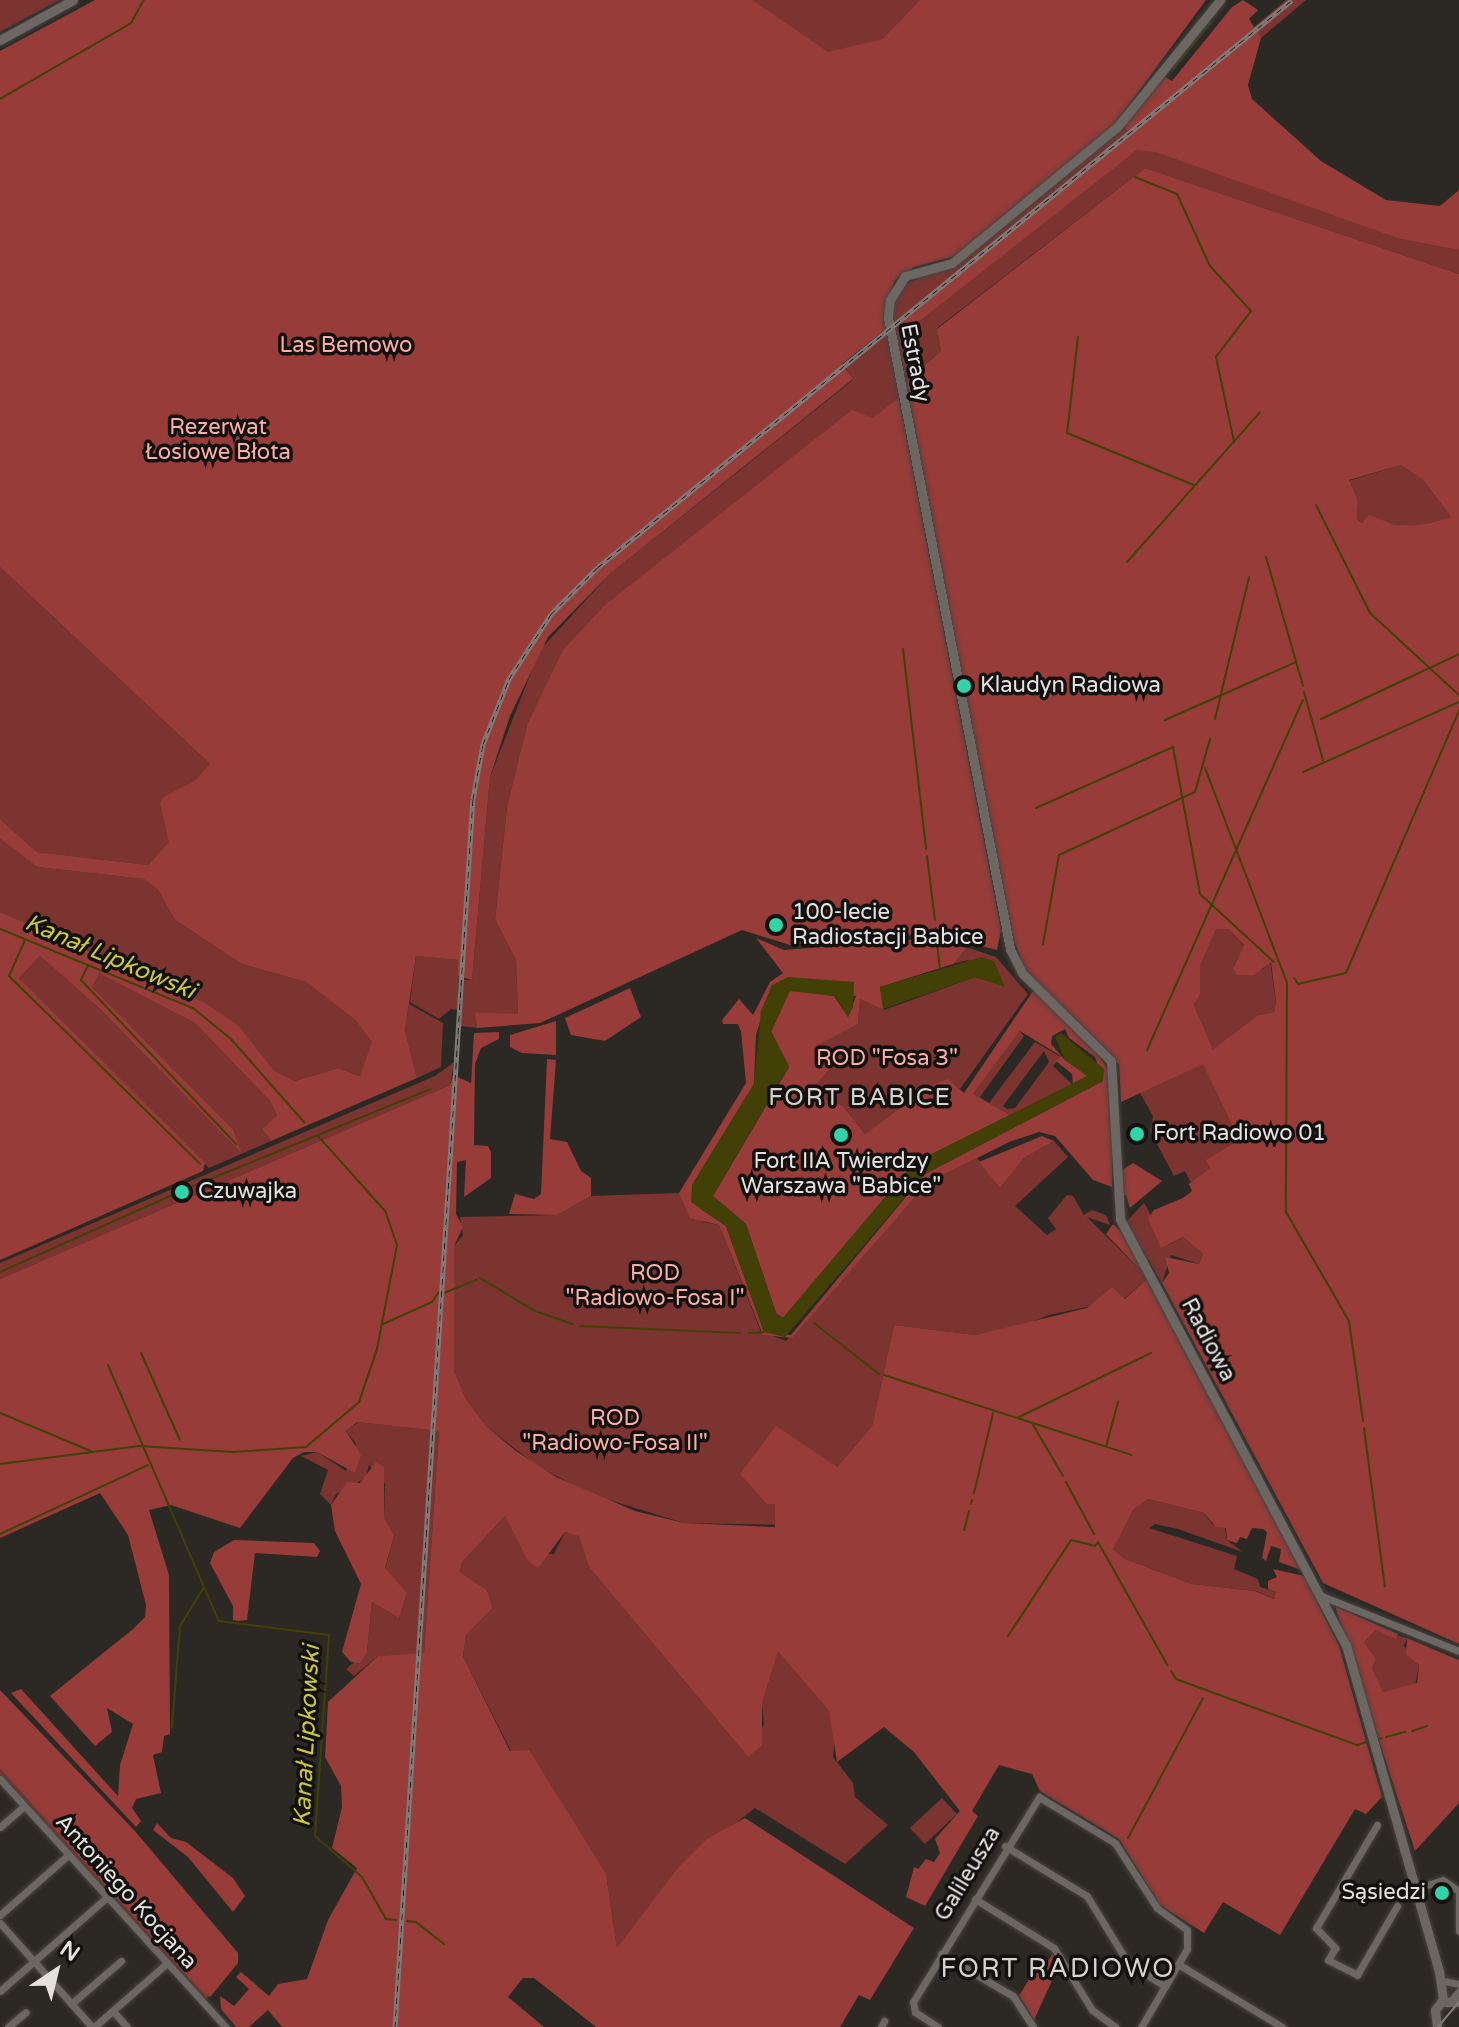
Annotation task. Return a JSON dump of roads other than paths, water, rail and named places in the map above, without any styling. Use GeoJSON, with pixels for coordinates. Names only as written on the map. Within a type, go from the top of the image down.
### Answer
{"type":"FeatureCollection","features":[{"type":"Feature","properties":{"kind":"main road"},"geometry":{"type":"LineString","coordinates":[[0,40],[73,0]]}},
{"type":"Feature","properties":{"kind":"main road"},"geometry":{"type":"LineString","coordinates":[[1204,19],[1209,0]]}},
{"type":"Feature","properties":{"kind":"main road","name":"Estrady"},"geometry":{"type":"LineString","coordinates":[[968,739],[890,331],[890,300],[905,276],[952,263],[1117,127],[1220,0]]}},
{"type":"Feature","properties":{"kind":"main road","name":"Radiowa"},"geometry":{"type":"LineString","coordinates":[[968,739],[1013,957],[1034,987],[1104,1050],[1113,1065],[1120,1219],[1346,1645],[1439,1971],[1455,1997]]}},
{"type":"Feature","properties":{"kind":"main road","name":"Radiowa"},"geometry":{"type":"LineString","coordinates":[[1439,1971],[1455,1997]]}},
{"type":"Feature","properties":{"kind":"main road"},"geometry":{"type":"LineString","coordinates":[[1437,2027],[1435,2010],[1455,1997]]}},
{"type":"Feature","properties":{"kind":"street"},"geometry":{"type":"LineString","coordinates":[[1322,1596],[1459,1651]]}},
{"type":"Feature","properties":{"kind":"street","name":"Antoniego Kocjana"},"geometry":{"type":"LineString","coordinates":[[0,1779],[226,2027]]}},
{"type":"Feature","properties":{"kind":"street","name":"Galileusza"},"geometry":{"type":"LineString","coordinates":[[938,2027],[913,2005],[1032,1802],[1043,1798],[1109,1838],[1157,1908],[1182,1925],[1190,1941],[1178,1964]]}},
{"type":"Feature","properties":{"kind":"street"},"geometry":{"type":"LineString","coordinates":[[0,1827],[24,1806]]}},
{"type":"Feature","properties":{"kind":"street"},"geometry":{"type":"LineString","coordinates":[[1377,1825],[1316,1928],[1335,1948],[1328,1960],[1357,1975],[1397,1906]]}},
{"type":"Feature","properties":{"kind":"street"},"geometry":{"type":"LineString","coordinates":[[1005,1846],[1087,1896],[1128,1963],[1165,1986]]}},
{"type":"Feature","properties":{"kind":"street"},"geometry":{"type":"LineString","coordinates":[[0,1915],[68,1855]]}},
{"type":"Feature","properties":{"kind":"street"},"geometry":{"type":"LineString","coordinates":[[1415,1889],[1443,1880],[1459,1892],[1459,1931]]}},
{"type":"Feature","properties":{"kind":"street"},"geometry":{"type":"LineString","coordinates":[[0,1991],[107,1897]]}},
{"type":"Feature","properties":{"kind":"street"},"geometry":{"type":"LineString","coordinates":[[975,1899],[1054,1948],[1092,2010],[1115,2027]]}},
{"type":"Feature","properties":{"kind":"street"},"geometry":{"type":"LineString","coordinates":[[0,1923],[93,2027],[167,1963]]}},
{"type":"Feature","properties":{"kind":"street"},"geometry":{"type":"LineString","coordinates":[[941,1954],[1013,1996],[1033,2027]]}},
{"type":"Feature","properties":{"kind":"street"},"geometry":{"type":"LineString","coordinates":[[71,2004],[121,1961]]}},
{"type":"Feature","properties":{"kind":"street"},"geometry":{"type":"LineString","coordinates":[[1141,2027],[1178,1964],[1282,2027]]}},
{"type":"Feature","properties":{"kind":"street"},"geometry":{"type":"LineString","coordinates":[[1444,1981],[1459,1984]]}},
{"type":"Feature","properties":{"kind":"street"},"geometry":{"type":"LineString","coordinates":[[113,2011],[127,2027]]}},
{"type":"Feature","properties":{"kind":"street"},"geometry":{"type":"LineString","coordinates":[[8,2027],[26,2012]]}},
{"type":"Feature","properties":{"kind":"waterway","name":"Kanał Lipkowski"},"geometry":{"type":"LineString","coordinates":[[0,99],[131,23],[144,0]]}},
{"type":"Feature","properties":{"kind":"waterway"},"geometry":{"type":"LineString","coordinates":[[1173,69],[1211,22]]}},
{"type":"Feature","properties":{"kind":"waterway"},"geometry":{"type":"LineString","coordinates":[[1135,177],[1177,194],[1210,266],[1251,311],[1216,357],[1234,442]]}},
{"type":"Feature","properties":{"kind":"waterway"},"geometry":{"type":"LineString","coordinates":[[1078,337],[1067,433],[1194,485]]}},
{"type":"Feature","properties":{"kind":"waterway"},"geometry":{"type":"LineString","coordinates":[[1127,562],[1260,412]]}},
{"type":"Feature","properties":{"kind":"waterway"},"geometry":{"type":"LineString","coordinates":[[1316,505],[1370,613],[1459,695]]}},
{"type":"Feature","properties":{"kind":"waterway"},"geometry":{"type":"LineString","coordinates":[[1266,557],[1303,686]]}},
{"type":"Feature","properties":{"kind":"waterway"},"geometry":{"type":"LineString","coordinates":[[1215,719],[1249,577]]}},
{"type":"Feature","properties":{"kind":"waterway"},"geometry":{"type":"LineString","coordinates":[[903,649],[926,849]]}},
{"type":"Feature","properties":{"kind":"waterway"},"geometry":{"type":"LineString","coordinates":[[1321,719],[1459,654]]}},
{"type":"Feature","properties":{"kind":"waterway"},"geometry":{"type":"LineString","coordinates":[[1165,720],[1296,662]]}},
{"type":"Feature","properties":{"kind":"waterway"},"geometry":{"type":"LineString","coordinates":[[1304,692],[1323,760]]}},
{"type":"Feature","properties":{"kind":"waterway"},"geometry":{"type":"LineString","coordinates":[[1147,1050],[1303,700]]}},
{"type":"Feature","properties":{"kind":"waterway"},"geometry":{"type":"LineString","coordinates":[[1303,772],[1459,702]]}},
{"type":"Feature","properties":{"kind":"waterway"},"geometry":{"type":"LineString","coordinates":[[1294,978],[1298,984],[1346,973],[1459,710]]}},
{"type":"Feature","properties":{"kind":"waterway"},"geometry":{"type":"LineString","coordinates":[[1043,944],[1059,855],[1195,792],[1210,739]]}},
{"type":"Feature","properties":{"kind":"waterway"},"geometry":{"type":"LineString","coordinates":[[1036,808],[1173,747],[1200,894],[1274,962]]}},
{"type":"Feature","properties":{"kind":"waterway"},"geometry":{"type":"LineString","coordinates":[[1205,768],[1287,983],[1286,1212],[1349,1321],[1363,1421]]}},
{"type":"Feature","properties":{"kind":"waterway"},"geometry":{"type":"LineString","coordinates":[[927,856],[935,920]]}},
{"type":"Feature","properties":{"kind":"waterway"},"geometry":{"type":"LineString","coordinates":[[936,928],[936,934]]}},
{"type":"Feature","properties":{"kind":"waterway","name":"Kanał Lipkowski"},"geometry":{"type":"LineString","coordinates":[[0,929],[193,1008],[231,1039],[304,1122]]}},
{"type":"Feature","properties":{"kind":"waterway"},"geometry":{"type":"LineString","coordinates":[[25,940],[9,976],[200,1164]]}},
{"type":"Feature","properties":{"kind":"waterway"},"geometry":{"type":"LineString","coordinates":[[937,944],[940,968]]}},
{"type":"Feature","properties":{"kind":"waterway"},"geometry":{"type":"LineString","coordinates":[[88,965],[81,980],[236,1144]]}},
{"type":"Feature","properties":{"kind":"waterway"},"geometry":{"type":"LineString","coordinates":[[193,1186],[431,1089]]}},
{"type":"Feature","properties":{"kind":"waterway","name":"Kanał Lipkowski"},"geometry":{"type":"LineString","coordinates":[[0,1464],[139,1446],[233,1452],[306,1447],[359,1402],[377,1349],[397,1245],[385,1211],[318,1136]]}},
{"type":"Feature","properties":{"kind":"waterway"},"geometry":{"type":"LineString","coordinates":[[0,1272],[179,1192]]}},
{"type":"Feature","properties":{"kind":"waterway"},"geometry":{"type":"LineString","coordinates":[[480,1278],[535,1311],[573,1324]]}},
{"type":"Feature","properties":{"kind":"waterway"},"geometry":{"type":"LineString","coordinates":[[444,1293],[477,1280]]}},
{"type":"Feature","properties":{"kind":"waterway"},"geometry":{"type":"LineString","coordinates":[[383,1324],[432,1302],[439,1292]]}},
{"type":"Feature","properties":{"kind":"waterway"},"geometry":{"type":"LineString","coordinates":[[814,1323],[879,1374]]}},
{"type":"Feature","properties":{"kind":"waterway"},"geometry":{"type":"LineString","coordinates":[[580,1326],[740,1333]]}},
{"type":"Feature","properties":{"kind":"waterway"},"geometry":{"type":"LineString","coordinates":[[749,1333],[764,1332]]}},
{"type":"Feature","properties":{"kind":"waterway"},"geometry":{"type":"LineString","coordinates":[[141,1353],[180,1440]]}},
{"type":"Feature","properties":{"kind":"waterway"},"geometry":{"type":"LineString","coordinates":[[1019,1417],[1151,1353]]}},
{"type":"Feature","properties":{"kind":"waterway","name":"Kanał Lipkowski"},"geometry":{"type":"LineString","coordinates":[[108,1365],[219,1621],[329,1635],[315,1836],[362,1877],[386,1919],[396,1920]]}},
{"type":"Feature","properties":{"kind":"waterway"},"geometry":{"type":"LineString","coordinates":[[884,1375],[1131,1455]]}},
{"type":"Feature","properties":{"kind":"waterway"},"geometry":{"type":"LineString","coordinates":[[1106,1447],[1118,1402]]}},
{"type":"Feature","properties":{"kind":"waterway"},"geometry":{"type":"LineString","coordinates":[[0,1413],[91,1451]]}},
{"type":"Feature","properties":{"kind":"waterway"},"geometry":{"type":"LineString","coordinates":[[974,1493],[993,1413]]}},
{"type":"Feature","properties":{"kind":"waterway"},"geometry":{"type":"LineString","coordinates":[[1033,1425],[1063,1476]]}},
{"type":"Feature","properties":{"kind":"waterway"},"geometry":{"type":"LineString","coordinates":[[1364,1428],[1385,1587]]}},
{"type":"Feature","properties":{"kind":"waterway"},"geometry":{"type":"LineString","coordinates":[[0,1534],[148,1465]]}},
{"type":"Feature","properties":{"kind":"waterway"},"geometry":{"type":"LineString","coordinates":[[1066,1482],[1094,1534]]}},
{"type":"Feature","properties":{"kind":"waterway"},"geometry":{"type":"LineString","coordinates":[[971,1504],[972,1500]]}},
{"type":"Feature","properties":{"kind":"waterway"},"geometry":{"type":"LineString","coordinates":[[964,1530],[969,1511]]}},
{"type":"Feature","properties":{"kind":"waterway"},"geometry":{"type":"LineString","coordinates":[[1008,1636],[1071,1540],[1095,1546],[1098,1542],[1168,1666]]}},
{"type":"Feature","properties":{"kind":"waterway"},"geometry":{"type":"LineString","coordinates":[[172,1727],[180,1626],[204,1587]]}},
{"type":"Feature","properties":{"kind":"waterway"},"geometry":{"type":"LineString","coordinates":[[1171,1671],[1176,1679],[1357,1745],[1367,1742]]}},
{"type":"Feature","properties":{"kind":"waterway"},"geometry":{"type":"LineString","coordinates":[[1128,1838],[1203,1698]]}},
{"type":"Feature","properties":{"kind":"waterway"},"geometry":{"type":"LineString","coordinates":[[1412,1731],[1427,1726]]}},
{"type":"Feature","properties":{"kind":"waterway"},"geometry":{"type":"LineString","coordinates":[[1386,1737],[1405,1732]]}},
{"type":"Feature","properties":{"kind":"waterway"},"geometry":{"type":"LineString","coordinates":[[1378,1739],[1382,1738]]}},
{"type":"Feature","properties":{"kind":"waterway","name":"Kanał Lipkowski"},"geometry":{"type":"LineString","coordinates":[[407,1921],[416,1922],[444,1944]]}},
{"type":"Feature","properties":{"kind":"tram line"},"geometry":{"type":"LineString","coordinates":[[1438,2027],[1459,2002]]}},
{"type":"Feature","properties":{"kind":"railway"},"geometry":{"type":"LineString","coordinates":[[395,2027],[473,799],[483,744],[509,679],[551,614],[598,567],[1292,0]]}},
{"type":"Feature","properties":{"kind":"place","name":"Klaudyn Radiowa"},"geometry":{"type":"Point","coordinates":[964,686]}},
{"type":"Feature","properties":{"kind":"place","name":"100-lecie Radiostacji Babice"},"geometry":{"type":"Point","coordinates":[776,925]}},
{"type":"Feature","properties":{"kind":"place","name":"Fort Radiowo 01"},"geometry":{"type":"Point","coordinates":[1137,1134]}},
{"type":"Feature","properties":{"kind":"place","name":"Fort IIA Twierdzy Warszawa \"Babice\""},"geometry":{"type":"Point","coordinates":[841,1135]}},
{"type":"Feature","properties":{"kind":"place","name":"Czuwajka"},"geometry":{"type":"Point","coordinates":[182,1192]}},
{"type":"Feature","properties":{"kind":"place","name":"Sąsiedzi"},"geometry":{"type":"Point","coordinates":[1442,1893]}},
{"type":"Feature","properties":{"kind":"district","name":"FORT BABICE"},"geometry":{"type":"Point","coordinates":[860,1098]}},
{"type":"Feature","properties":{"kind":"district","name":"FORT RADIOWO"},"geometry":{"type":"Point","coordinates":[1058,1969]}},
{"type":"Feature","properties":{"kind":"park label","name":"Las Bemowo"},"geometry":{"type":"Point","coordinates":[346,346]}},
{"type":"Feature","properties":{"kind":"park label","name":"Rezerwat Łosiowe Błota"},"geometry":{"type":"Point","coordinates":[218,440]}},
{"type":"Feature","properties":{"kind":"park label","name":"ROD \"Fosa 3\""},"geometry":{"type":"Point","coordinates":[887,1059]}},
{"type":"Feature","properties":{"kind":"park label","name":"ROD \"Radiowo-Fosa I\""},"geometry":{"type":"Point","coordinates":[655,1286]}},
{"type":"Feature","properties":{"kind":"park label","name":"ROD \"Radiowo-Fosa II\""},"geometry":{"type":"Point","coordinates":[615,1430]}}]}
